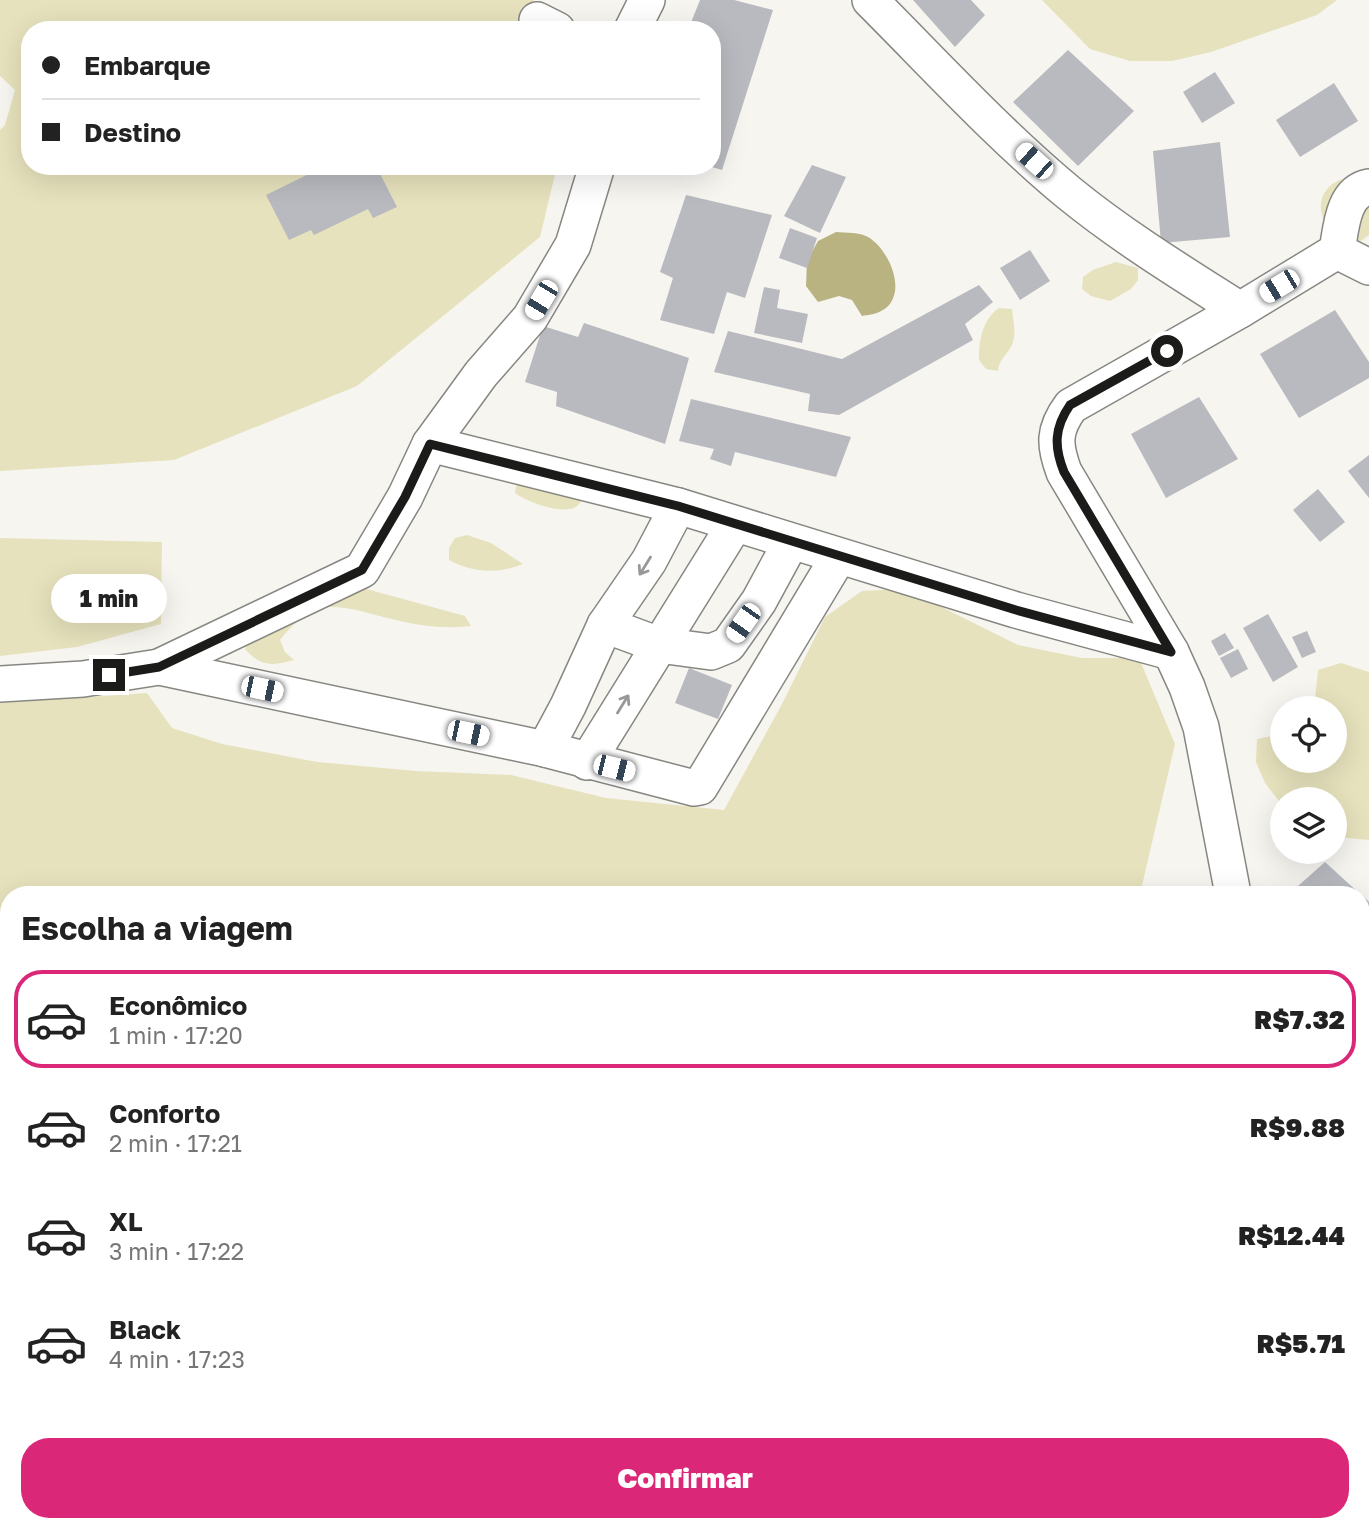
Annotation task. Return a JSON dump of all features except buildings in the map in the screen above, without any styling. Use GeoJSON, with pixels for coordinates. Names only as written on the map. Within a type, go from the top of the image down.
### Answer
{"type":"FeatureCollection","features":[{"type":"Feature","properties":{"kind":"street"},"geometry":{"type":"LineString","coordinates":[[636,21],[647,0]]}},
{"type":"Feature","properties":{"kind":"street"},"geometry":{"type":"LineString","coordinates":[[870,0],[1000,131],[1068,191],[1126,237],[1240,310]]}},
{"type":"Feature","properties":{"kind":"street"},"geometry":{"type":"LineString","coordinates":[[0,684],[83,679],[159,667],[362,570],[405,497],[430,444],[481,374],[530,318],[573,245],[594,175]]}},
{"type":"Feature","properties":{"kind":"street"},"geometry":{"type":"LineString","coordinates":[[1231,886],[1200,727],[1187,687],[1171,652],[1064,472],[1058,457],[1056,439],[1061,419],[1070,405],[1240,310],[1336,251],[1345,207],[1362,188],[1369,187]]}},
{"type":"Feature","properties":{"kind":"street"},"geometry":{"type":"LineString","coordinates":[[1336,251],[1369,267]]}},
{"type":"Feature","properties":{"kind":"street"},"geometry":{"type":"LineString","coordinates":[[430,444],[678,506],[1016,610],[1171,652]]}},
{"type":"Feature","properties":{"kind":"street"},"geometry":{"type":"LineString","coordinates":[[545,750],[605,625],[649,561],[678,506]]}},
{"type":"Feature","properties":{"kind":"street"},"geometry":{"type":"LineString","coordinates":[[587,762],[735,524]]}},
{"type":"Feature","properties":{"kind":"street"},"geometry":{"type":"LineString","coordinates":[[605,625],[659,645],[710,652],[728,645],[759,601],[791,541]]}},
{"type":"Feature","properties":{"kind":"street"},"geometry":{"type":"LineString","coordinates":[[159,667],[545,750],[694,788],[704,785],[839,556]]}},
{"type":"Feature","properties":{"kind":"shaded area"},"geometry":{"type":"Polygon","coordinates":[[[0,0],[534,0],[524,21],[21,21],[21,175],[555,175],[540,237],[357,386],[174,460],[0,471],[0,130],[5,125],[15,90],[0,76],[0,0]]]}},
{"type":"Feature","properties":{"kind":"shaded area"},"geometry":{"type":"Polygon","coordinates":[[[1042,0],[1337,0],[1317,15],[1211,52],[1172,61],[1130,61],[1090,49],[1042,0]]]}},
{"type":"Feature","properties":{"kind":"shaded area"},"geometry":{"type":"Polygon","coordinates":[[[1369,174],[1369,235],[1355,245],[1326,223],[1321,210],[1322,200],[1336,182],[1369,174]]]}},
{"type":"Feature","properties":{"kind":"shaded area"},"geometry":{"type":"Polygon","coordinates":[[[836,232],[865,235],[883,251],[893,272],[895,294],[891,303],[883,310],[862,316],[852,300],[839,296],[818,302],[806,286],[807,261],[818,241],[836,232]]]}},
{"type":"Feature","properties":{"kind":"shaded area"},"geometry":{"type":"Polygon","coordinates":[[[1116,262],[1138,268],[1138,280],[1131,289],[1110,301],[1091,296],[1082,289],[1083,277],[1093,270],[1116,262]]]}},
{"type":"Feature","properties":{"kind":"shaded area"},"geometry":{"type":"Polygon","coordinates":[[[999,308],[1012,309],[1014,332],[1012,345],[998,371],[986,369],[979,360],[983,331],[989,318],[999,308]]]}},
{"type":"Feature","properties":{"kind":"shaded area"},"geometry":{"type":"Polygon","coordinates":[[[517,482],[584,496],[578,505],[571,509],[555,509],[536,504],[515,493],[517,482]]]}},
{"type":"Feature","properties":{"kind":"shaded area"},"geometry":{"type":"Polygon","coordinates":[[[467,535],[491,543],[523,564],[486,571],[467,568],[449,560],[449,548],[455,538],[467,535]]]}},
{"type":"Feature","properties":{"kind":"shaded area"},"geometry":{"type":"Polygon","coordinates":[[[0,538],[162,542],[161,624],[77,647],[0,656],[0,538]]]}},
{"type":"Feature","properties":{"kind":"shaded area"},"geometry":{"type":"Polygon","coordinates":[[[363,588],[465,616],[471,626],[424,625],[346,608],[326,607],[307,614],[280,640],[285,652],[294,660],[268,664],[256,659],[245,649],[253,639],[281,619],[317,602],[363,588]]]}},
{"type":"Feature","properties":{"kind":"shaded area"},"geometry":{"type":"Polygon","coordinates":[[[905,589],[1018,645],[1082,658],[1139,658],[1175,744],[1142,886],[0,886],[0,703],[147,693],[172,728],[222,744],[317,762],[416,771],[511,775],[606,798],[724,810],[782,704],[825,617],[862,591],[905,589]]]}},
{"type":"Feature","properties":{"kind":"shaded area"},"geometry":{"type":"Polygon","coordinates":[[[1341,663],[1369,672],[1369,840],[1347,838],[1347,787],[1270,787],[1270,789],[1256,762],[1257,739],[1270,736],[1270,773],[1347,773],[1347,696],[1315,696],[1318,670],[1341,663]]]}},
{"type":"Feature","properties":{"kind":"route"},"geometry":{"type":"LineString","coordinates":[[109,675],[159,667],[362,570],[405,497],[430,444],[678,506],[1016,610],[1171,652],[1064,472],[1058,457],[1056,439],[1061,419],[1070,405],[1167,351]]}}]}
